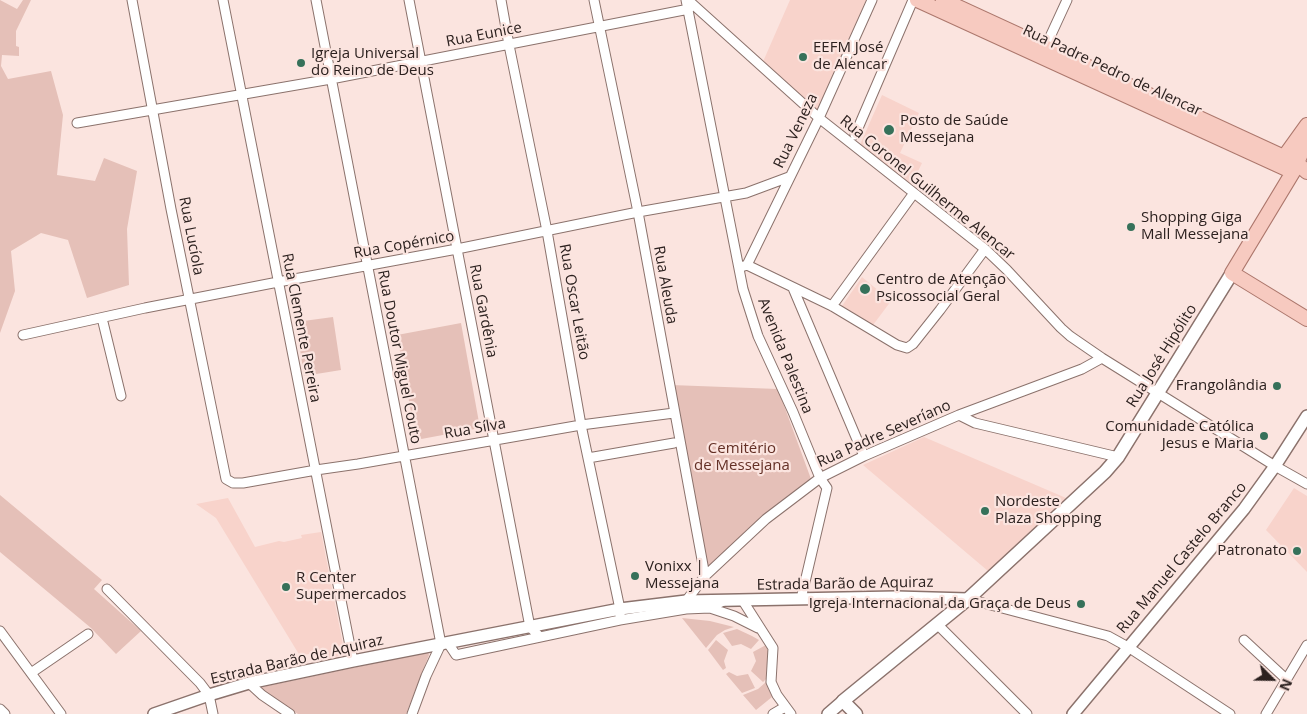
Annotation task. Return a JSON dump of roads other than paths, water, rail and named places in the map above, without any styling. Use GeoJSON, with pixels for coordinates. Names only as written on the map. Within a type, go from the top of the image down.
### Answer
{"type":"FeatureCollection","features":[{"type":"Feature","properties":{"kind":"main road","name":"Rua Padre Pedro de Alencar"},"geometry":{"type":"LineString","coordinates":[[917,0],[1043,52],[1295,166]]}},
{"type":"Feature","properties":{"kind":"main road","name":"Rua Padre Pedro de Alencar"},"geometry":{"type":"LineString","coordinates":[[943,0],[963,4],[1043,52]]}},
{"type":"Feature","properties":{"kind":"main road"},"geometry":{"type":"LineString","coordinates":[[1295,166],[1307,125]]}},
{"type":"Feature","properties":{"kind":"main road"},"geometry":{"type":"LineString","coordinates":[[1295,166],[1307,140]]}},
{"type":"Feature","properties":{"kind":"main road","name":"Rua José Hipólito"},"geometry":{"type":"LineString","coordinates":[[844,701],[968,599],[1105,472],[1118,457],[1232,273],[1295,166]]}},
{"type":"Feature","properties":{"kind":"main road"},"geometry":{"type":"LineString","coordinates":[[1232,273],[1307,319]]}},
{"type":"Feature","properties":{"kind":"main road"},"geometry":{"type":"LineString","coordinates":[[844,701],[856,714]]}},
{"type":"Feature","properties":{"kind":"street","name":"Rua Lucíola"},"geometry":{"type":"LineString","coordinates":[[132,0],[224,478]]}},
{"type":"Feature","properties":{"kind":"street","name":"Rua Clemente Pereira"},"geometry":{"type":"LineString","coordinates":[[223,0],[353,661]]}},
{"type":"Feature","properties":{"kind":"street","name":"Rua Doutor Miguel Couto"},"geometry":{"type":"LineString","coordinates":[[316,0],[369,266],[404,456],[444,643]]}},
{"type":"Feature","properties":{"kind":"street","name":"Rua Gardênia"},"geometry":{"type":"LineString","coordinates":[[409,0],[530,626]]}},
{"type":"Feature","properties":{"kind":"street","name":"Rua Oscar Leitão"},"geometry":{"type":"LineString","coordinates":[[501,0],[508,45],[547,231],[581,424],[620,614]]}},
{"type":"Feature","properties":{"kind":"street","name":"Rua Aleuda"},"geometry":{"type":"LineString","coordinates":[[594,0],[638,212],[705,576]]}},
{"type":"Feature","properties":{"kind":"street","name":"Rua Veneza"},"geometry":{"type":"LineString","coordinates":[[742,266],[819,118],[872,0]]}},
{"type":"Feature","properties":{"kind":"street"},"geometry":{"type":"LineString","coordinates":[[855,135],[913,0]]}},
{"type":"Feature","properties":{"kind":"street"},"geometry":{"type":"LineString","coordinates":[[1043,52],[1067,0]]}},
{"type":"Feature","properties":{"kind":"street","name":"Rua Eunice"},"geometry":{"type":"LineString","coordinates":[[77,123],[331,79],[421,60],[508,45],[599,26],[688,3]]}},
{"type":"Feature","properties":{"kind":"street","name":"Rua Coronel Guilherme Alencar"},"geometry":{"type":"LineString","coordinates":[[688,3],[819,118],[985,248],[1061,328],[1102,358],[1307,484]]}},
{"type":"Feature","properties":{"kind":"street","name":"Avenida Palestina"},"geometry":{"type":"LineString","coordinates":[[688,3],[724,196],[742,266],[743,289],[758,336],[793,412],[820,478],[827,488],[801,599]]}},
{"type":"Feature","properties":{"kind":"street","name":"Rua Copérnico"},"geometry":{"type":"LineString","coordinates":[[23,335],[190,299],[457,250],[638,212],[752,192],[789,177]]}},
{"type":"Feature","properties":{"kind":"street"},"geometry":{"type":"LineString","coordinates":[[832,306],[914,193]]}},
{"type":"Feature","properties":{"kind":"street"},"geometry":{"type":"LineString","coordinates":[[742,266],[832,306],[905,348],[913,344],[985,248]]}},
{"type":"Feature","properties":{"kind":"street"},"geometry":{"type":"LineString","coordinates":[[793,288],[864,456]]}},
{"type":"Feature","properties":{"kind":"street"},"geometry":{"type":"LineString","coordinates":[[102,318],[122,396]]}},
{"type":"Feature","properties":{"kind":"street","name":"Rua Padre Severíano"},"geometry":{"type":"LineString","coordinates":[[686,601],[705,576],[766,519],[820,478],[864,456],[959,415],[1082,369],[1102,358]]}},
{"type":"Feature","properties":{"kind":"street","name":"Rua Sílva"},"geometry":{"type":"LineString","coordinates":[[224,478],[238,483],[404,456],[581,424],[674,413]]}},
{"type":"Feature","properties":{"kind":"street"},"geometry":{"type":"LineString","coordinates":[[959,415],[975,423],[1118,457]]}},
{"type":"Feature","properties":{"kind":"street","name":"Rua Manuel Castelo Branco"},"geometry":{"type":"LineString","coordinates":[[1073,714],[1244,509],[1276,466],[1307,416]]}},
{"type":"Feature","properties":{"kind":"street"},"geometry":{"type":"LineString","coordinates":[[588,458],[674,443]]}},
{"type":"Feature","properties":{"kind":"street"},"geometry":{"type":"LineString","coordinates":[[107,589],[195,677],[209,695],[213,714]]}},
{"type":"Feature","properties":{"kind":"street","name":"Estrada Barão de Aquiraz"},"geometry":{"type":"LineString","coordinates":[[668,608],[686,601],[896,597],[968,599]]}},
{"type":"Feature","properties":{"kind":"street"},"geometry":{"type":"LineString","coordinates":[[968,599],[1108,636],[1230,714]]}},
{"type":"Feature","properties":{"kind":"street","name":"Estrada Barão de Aquiraz"},"geometry":{"type":"LineString","coordinates":[[154,714],[249,683],[353,661],[565,620],[668,608],[710,608],[723,601]]}},
{"type":"Feature","properties":{"kind":"street"},"geometry":{"type":"LineString","coordinates":[[743,601],[773,648],[771,682],[785,707],[792,714]]}},
{"type":"Feature","properties":{"kind":"street"},"geometry":{"type":"LineString","coordinates":[[710,608],[734,616],[760,629]]}},
{"type":"Feature","properties":{"kind":"street","name":"Estrada Barão de Aquiraz"},"geometry":{"type":"LineString","coordinates":[[444,643],[456,655],[577,629],[620,614]]}},
{"type":"Feature","properties":{"kind":"street"},"geometry":{"type":"LineString","coordinates":[[565,620],[577,629]]}},
{"type":"Feature","properties":{"kind":"street"},"geometry":{"type":"LineString","coordinates":[[937,624],[1027,714]]}},
{"type":"Feature","properties":{"kind":"street"},"geometry":{"type":"LineString","coordinates":[[530,626],[540,637]]}},
{"type":"Feature","properties":{"kind":"street"},"geometry":{"type":"LineString","coordinates":[[0,631],[61,714]]}},
{"type":"Feature","properties":{"kind":"street"},"geometry":{"type":"LineString","coordinates":[[31,673],[88,634]]}},
{"type":"Feature","properties":{"kind":"street"},"geometry":{"type":"LineString","coordinates":[[1244,640],[1286,679]]}},
{"type":"Feature","properties":{"kind":"street"},"geometry":{"type":"LineString","coordinates":[[412,714],[426,676],[444,643]]}},
{"type":"Feature","properties":{"kind":"street"},"geometry":{"type":"LineString","coordinates":[[1266,714],[1307,645]]}},
{"type":"Feature","properties":{"kind":"street"},"geometry":{"type":"LineString","coordinates":[[249,683],[262,695],[290,714]]}},
{"type":"Feature","properties":{"kind":"street"},"geometry":{"type":"LineString","coordinates":[[828,714],[844,701]]}},
{"type":"Feature","properties":{"kind":"street"},"geometry":{"type":"LineString","coordinates":[[773,714],[785,707]]}},
{"type":"Feature","properties":{"kind":"street"},"geometry":{"type":"LineString","coordinates":[[0,709],[5,714]]}},
{"type":"Feature","properties":{"kind":"place","name":"EEFM José de Alencar"},"geometry":{"type":"Point","coordinates":[803,57]}},
{"type":"Feature","properties":{"kind":"place","name":"Igreja Universal do Reino de Deus"},"geometry":{"type":"Point","coordinates":[301,63]}},
{"type":"Feature","properties":{"kind":"place","name":"Posto de Saúde Messejana"},"geometry":{"type":"Point","coordinates":[889,130]}},
{"type":"Feature","properties":{"kind":"place","name":"Shopping Giga Mall Messejana"},"geometry":{"type":"Point","coordinates":[1131,227]}},
{"type":"Feature","properties":{"kind":"place","name":"Centro de Atenção Psicossocial Geral"},"geometry":{"type":"Point","coordinates":[865,289]}},
{"type":"Feature","properties":{"kind":"place","name":"Frangolândia"},"geometry":{"type":"Point","coordinates":[1277,386]}},
{"type":"Feature","properties":{"kind":"place","name":"Comunidade Católica Jesus e Maria"},"geometry":{"type":"Point","coordinates":[1264,436]}},
{"type":"Feature","properties":{"kind":"place","name":"Nordeste Plaza Shopping"},"geometry":{"type":"Point","coordinates":[985,511]}},
{"type":"Feature","properties":{"kind":"place","name":"Patronato"},"geometry":{"type":"Point","coordinates":[1297,551]}},
{"type":"Feature","properties":{"kind":"place","name":"Vonixx | Messejana"},"geometry":{"type":"Point","coordinates":[635,576]}},
{"type":"Feature","properties":{"kind":"place","name":"R Center Supermercados"},"geometry":{"type":"Point","coordinates":[286,587]}},
{"type":"Feature","properties":{"kind":"place","name":"Igreja Internacional da Graça de Deus"},"geometry":{"type":"Point","coordinates":[1081,604]}},
{"type":"Feature","properties":{"kind":"park label","name":"Cemitério de Messejana"},"geometry":{"type":"Point","coordinates":[742,458]}}]}
